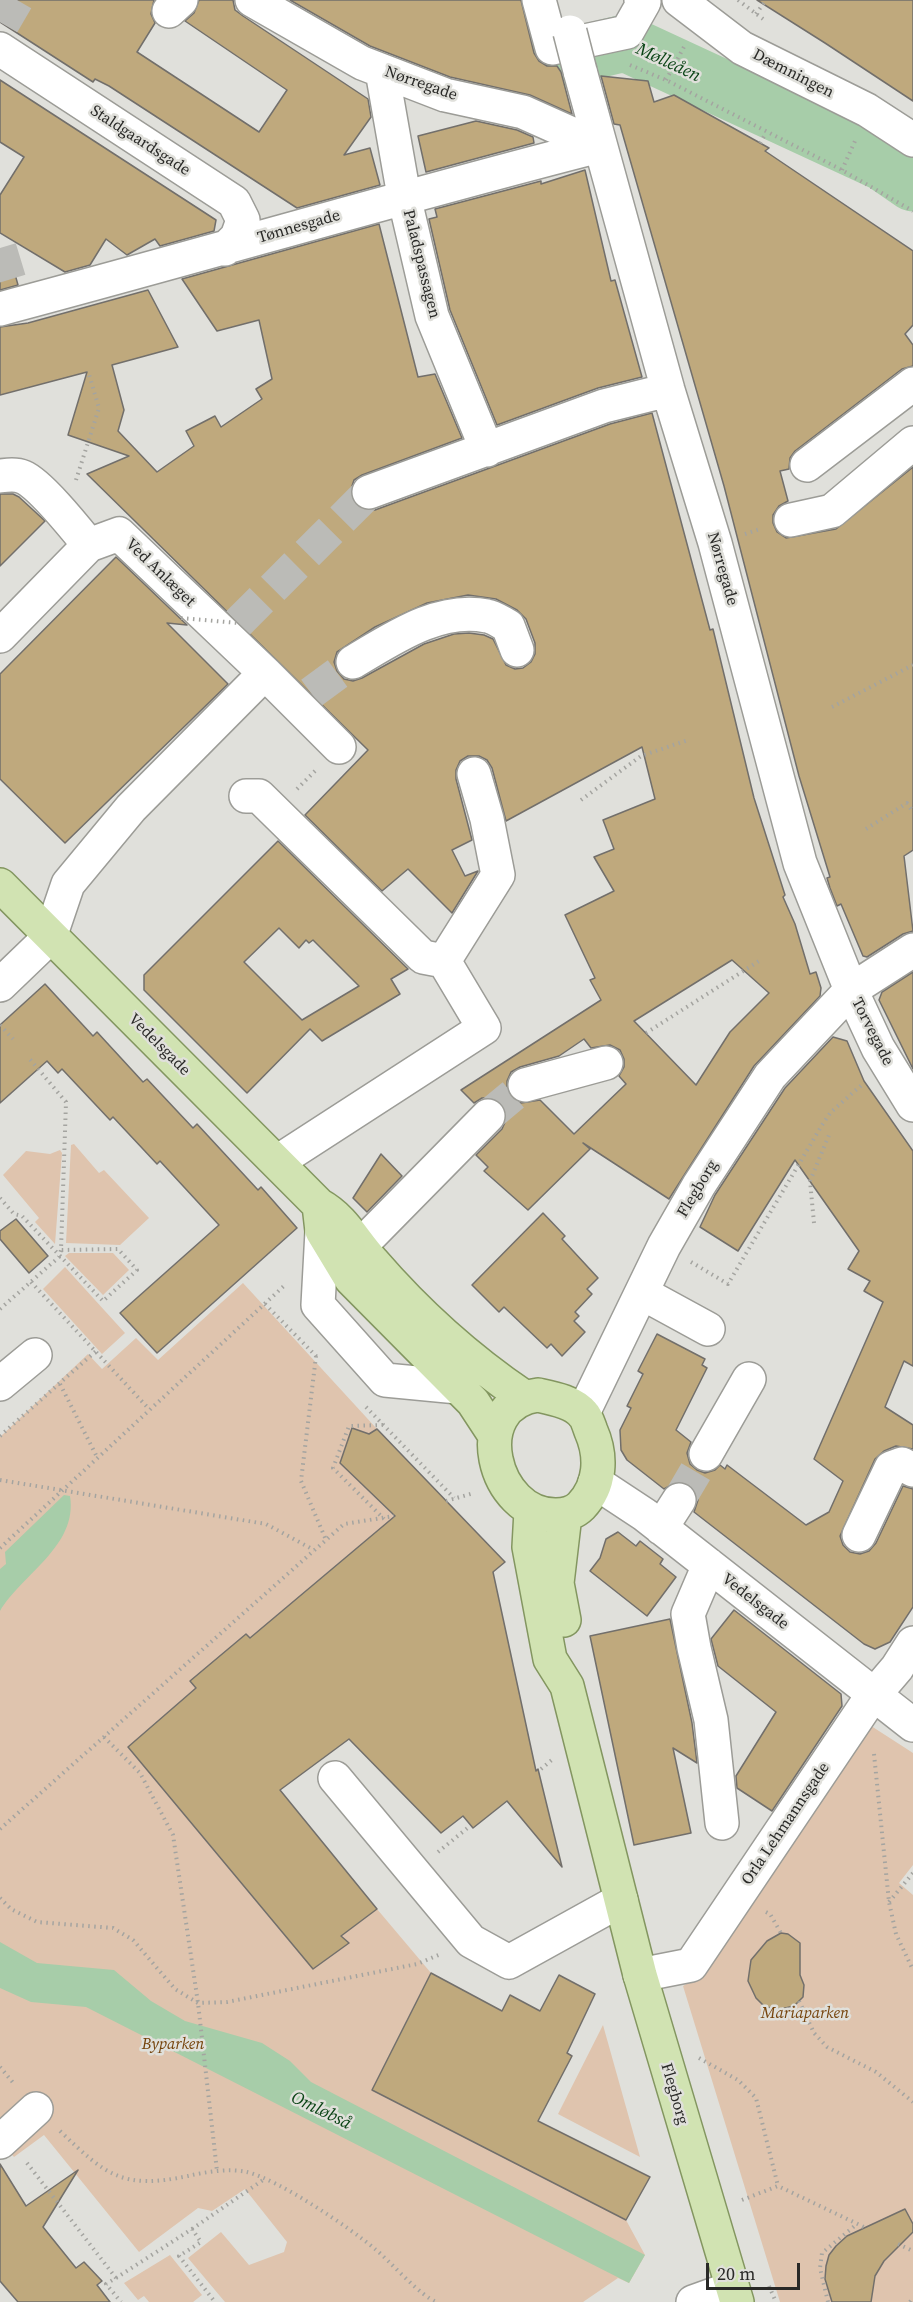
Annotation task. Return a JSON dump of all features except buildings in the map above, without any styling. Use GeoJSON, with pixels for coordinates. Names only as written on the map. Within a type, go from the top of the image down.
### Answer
{"type":"FeatureCollection","features":[{"type":"Feature","properties":{"kind":"main road","name":"Vedelsgade"},"geometry":{"type":"LineString","coordinates":[[0,885],[277,1162],[351,1279],[473,1402],[494,1434]]}},
{"type":"Feature","properties":{"kind":"main road","name":"Vedelsgade"},"geometry":{"type":"LineString","coordinates":[[321,1229],[335,1214],[360,1246],[451,1341],[495,1378],[524,1397]]}},
{"type":"Feature","properties":{"kind":"main road"},"geometry":{"type":"LineString","coordinates":[[538,1395],[558,1399],[583,1413],[598,1447],[595,1482],[589,1498],[577,1510],[565,1515],[547,1515],[531,1511],[518,1501],[504,1481],[497,1465],[494,1434],[509,1406],[524,1397],[538,1395]]}},
{"type":"Feature","properties":{"kind":"main road","name":"Flegborg"},"geometry":{"type":"LineString","coordinates":[[531,1511],[529,1547],[550,1659],[567,1686],[640,1976],[734,2295]]}},
{"type":"Feature","properties":{"kind":"main road","name":"Flegborg"},"geometry":{"type":"LineString","coordinates":[[565,1515],[557,1583],[571,1659],[567,1686]]}},
{"type":"Feature","properties":{"kind":"street","name":"Nørregade"},"geometry":{"type":"LineString","coordinates":[[252,0],[362,63],[445,95],[523,112],[599,146]]}},
{"type":"Feature","properties":{"kind":"street"},"geometry":{"type":"LineString","coordinates":[[539,0],[552,48],[627,32],[644,2],[641,0]]}},
{"type":"Feature","properties":{"kind":"street","name":"Nørregade"},"geometry":{"type":"LineString","coordinates":[[561,0],[599,146],[668,390],[715,543],[800,863],[851,990]]}},
{"type":"Feature","properties":{"kind":"street","name":"Dæmningen"},"geometry":{"type":"LineString","coordinates":[[679,0],[742,48],[867,110],[913,140]]}},
{"type":"Feature","properties":{"kind":"street","name":"Staldgaardsgade"},"geometry":{"type":"LineString","coordinates":[[1,34],[234,202],[243,220],[237,237],[225,249]]}},
{"type":"Feature","properties":{"kind":"street","name":"Paladspassagen"},"geometry":{"type":"LineString","coordinates":[[382,71],[404,196],[432,316],[487,450]]}},
{"type":"Feature","properties":{"kind":"street","name":"Tønnesgade"},"geometry":{"type":"LineString","coordinates":[[9,298],[225,249],[404,196],[599,146]]}},
{"type":"Feature","properties":{"kind":"street"},"geometry":{"type":"LineString","coordinates":[[807,465],[913,384]]}},
{"type":"Feature","properties":{"kind":"street"},"geometry":{"type":"LineString","coordinates":[[369,492],[604,406],[668,390]]}},
{"type":"Feature","properties":{"kind":"street"},"geometry":{"type":"LineString","coordinates":[[790,520],[832,511],[913,443]]}},
{"type":"Feature","properties":{"kind":"street"},"geometry":{"type":"LineString","coordinates":[[0,476],[14,474],[26,477],[65,515],[89,544]]}},
{"type":"Feature","properties":{"kind":"street","name":"Ved Anlæget"},"geometry":{"type":"LineString","coordinates":[[0,636],[89,544],[119,534],[265,673],[302,697],[339,747]]}},
{"type":"Feature","properties":{"kind":"street"},"geometry":{"type":"LineString","coordinates":[[353,662],[432,621],[466,615],[488,616],[508,626],[516,650]]}},
{"type":"Feature","properties":{"kind":"street"},"geometry":{"type":"LineString","coordinates":[[0,985],[50,937],[68,884],[131,808],[212,713],[265,673]]}},
{"type":"Feature","properties":{"kind":"street"},"geometry":{"type":"LineString","coordinates":[[444,961],[498,875],[487,819],[474,774]]}},
{"type":"Feature","properties":{"kind":"street"},"geometry":{"type":"LineString","coordinates":[[260,804],[423,957],[444,961],[484,1028],[277,1162]]}},
{"type":"Feature","properties":{"kind":"street","name":"Flegborg"},"geometry":{"type":"LineString","coordinates":[[583,1413],[664,1246],[699,1185],[770,1076],[851,990],[913,950]]}},
{"type":"Feature","properties":{"kind":"street","name":"Torvegade"},"geometry":{"type":"LineString","coordinates":[[851,990],[887,1063],[913,1105]]}},
{"type":"Feature","properties":{"kind":"street"},"geometry":{"type":"LineString","coordinates":[[525,1085],[606,1063]]}},
{"type":"Feature","properties":{"kind":"street"},"geometry":{"type":"LineString","coordinates":[[360,1246],[488,1116]]}},
{"type":"Feature","properties":{"kind":"street"},"geometry":{"type":"LineString","coordinates":[[321,1229],[318,1305],[385,1380],[458,1387]]}},
{"type":"Feature","properties":{"kind":"street"},"geometry":{"type":"LineString","coordinates":[[642,1293],[708,1329]]}},
{"type":"Feature","properties":{"kind":"street"},"geometry":{"type":"LineString","coordinates":[[0,1384],[35,1355]]}},
{"type":"Feature","properties":{"kind":"street"},"geometry":{"type":"LineString","coordinates":[[706,1454],[749,1379]]}},
{"type":"Feature","properties":{"kind":"street"},"geometry":{"type":"LineString","coordinates":[[859,1535],[891,1468],[902,1464],[913,1470]]}},
{"type":"Feature","properties":{"kind":"street","name":"Vedelsgade"},"geometry":{"type":"LineString","coordinates":[[595,1482],[709,1565],[872,1699],[913,1725]]}},
{"type":"Feature","properties":{"kind":"street"},"geometry":{"type":"LineString","coordinates":[[661,1528],[678,1500]]}},
{"type":"Feature","properties":{"kind":"street"},"geometry":{"type":"LineString","coordinates":[[709,1565],[688,1614],[711,1720],[722,1823]]}},
{"type":"Feature","properties":{"kind":"street","name":"Orla Lehmannsgade"},"geometry":{"type":"LineString","coordinates":[[640,1976],[691,1965],[872,1699],[905,1655]]}},
{"type":"Feature","properties":{"kind":"street"},"geometry":{"type":"LineString","coordinates":[[335,1778],[471,1941],[509,1962],[621,1900]]}},
{"type":"Feature","properties":{"kind":"street"},"geometry":{"type":"LineString","coordinates":[[0,2142],[36,2109]]}},
{"type":"Feature","properties":{"kind":"street"},"geometry":{"type":"LineString","coordinates":[[693,2302],[734,2295]]}},
{"type":"Feature","properties":{"kind":"path"},"geometry":{"type":"LineString","coordinates":[[666,80],[685,45]]}},
{"type":"Feature","properties":{"kind":"path"},"geometry":{"type":"LineString","coordinates":[[580,71],[623,62],[666,80],[842,170],[913,211]]}},
{"type":"Feature","properties":{"kind":"path"},"geometry":{"type":"LineString","coordinates":[[760,143],[766,133]]}},
{"type":"Feature","properties":{"kind":"path"},"geometry":{"type":"LineString","coordinates":[[842,170],[858,133]]}},
{"type":"Feature","properties":{"kind":"path"},"geometry":{"type":"LineString","coordinates":[[65,515],[99,408],[88,371]]}},
{"type":"Feature","properties":{"kind":"path"},"geometry":{"type":"LineString","coordinates":[[715,543],[790,520]]}},
{"type":"Feature","properties":{"kind":"path"},"geometry":{"type":"LineString","coordinates":[[181,618],[238,623]]}},
{"type":"Feature","properties":{"kind":"path"},"geometry":{"type":"LineString","coordinates":[[832,706],[913,664]]}},
{"type":"Feature","properties":{"kind":"path"},"geometry":{"type":"LineString","coordinates":[[581,800],[641,756],[687,740]]}},
{"type":"Feature","properties":{"kind":"path"},"geometry":{"type":"LineString","coordinates":[[260,804],[339,747]]}},
{"type":"Feature","properties":{"kind":"path"},"geometry":{"type":"LineString","coordinates":[[866,829],[907,803],[913,812]]}},
{"type":"Feature","properties":{"kind":"path"},"geometry":{"type":"LineString","coordinates":[[646,1033],[759,962]]}},
{"type":"Feature","properties":{"kind":"path"},"geometry":{"type":"LineString","coordinates":[[0,1025],[13,1039]]}},
{"type":"Feature","properties":{"kind":"path"},"geometry":{"type":"LineString","coordinates":[[0,1310],[59,1257],[61,1250],[66,1102],[28,1057]]}},
{"type":"Feature","properties":{"kind":"path"},"geometry":{"type":"LineString","coordinates":[[664,1246],[728,1284],[831,1112],[887,1063]]}},
{"type":"Feature","properties":{"kind":"path"},"geometry":{"type":"LineString","coordinates":[[814,1223],[810,1181],[830,1134]]}},
{"type":"Feature","properties":{"kind":"path"},"geometry":{"type":"LineString","coordinates":[[0,1198],[14,1214],[22,1216],[103,1301],[137,1270],[118,1249],[61,1250]]}},
{"type":"Feature","properties":{"kind":"path"},"geometry":{"type":"LineString","coordinates":[[0,1548],[149,1409],[321,1229]]}},
{"type":"Feature","properties":{"kind":"path"},"geometry":{"type":"LineString","coordinates":[[31,1282],[149,1409]]}},
{"type":"Feature","properties":{"kind":"path"},"geometry":{"type":"LineString","coordinates":[[0,1436],[96,1351]]}},
{"type":"Feature","properties":{"kind":"path"},"geometry":{"type":"LineString","coordinates":[[316,1356],[301,1481],[326,1539]]}},
{"type":"Feature","properties":{"kind":"path"},"geometry":{"type":"LineString","coordinates":[[60,1384],[97,1457]]}},
{"type":"Feature","properties":{"kind":"path"},"geometry":{"type":"LineString","coordinates":[[384,1425],[348,1426],[333,1468],[384,1520]]}},
{"type":"Feature","properties":{"kind":"path"},"geometry":{"type":"LineString","coordinates":[[0,1480],[266,1524],[314,1550]]}},
{"type":"Feature","properties":{"kind":"path"},"geometry":{"type":"LineString","coordinates":[[446,1501],[476,1492]]}},
{"type":"Feature","properties":{"kind":"path"},"geometry":{"type":"LineString","coordinates":[[0,1829],[344,1524],[384,1520],[394,1516]]}},
{"type":"Feature","properties":{"kind":"path"},"geometry":{"type":"LineString","coordinates":[[872,1699],[889,1902],[896,1934],[913,1970]]}},
{"type":"Feature","properties":{"kind":"path"},"geometry":{"type":"LineString","coordinates":[[104,1737],[140,1773],[174,1835],[198,2003],[217,2171]]}},
{"type":"Feature","properties":{"kind":"path"},"geometry":{"type":"LineString","coordinates":[[414,1872],[470,1826]]}},
{"type":"Feature","properties":{"kind":"path"},"geometry":{"type":"LineString","coordinates":[[889,1902],[913,1873]]}},
{"type":"Feature","properties":{"kind":"path"},"geometry":{"type":"LineString","coordinates":[[0,1898],[11,1909],[37,1922],[112,1928],[133,1940],[175,1989],[198,2003],[227,2002],[417,1964],[471,1941]]}},
{"type":"Feature","properties":{"kind":"path"},"geometry":{"type":"LineString","coordinates":[[799,2001],[814,2033],[827,2047],[876,2072],[913,2102]]}},
{"type":"Feature","properties":{"kind":"path"},"geometry":{"type":"LineString","coordinates":[[698,2058],[738,2080],[756,2098],[778,2186]]}},
{"type":"Feature","properties":{"kind":"path"},"geometry":{"type":"LineString","coordinates":[[36,2109],[93,2162],[121,2179],[145,2181],[173,2179],[217,2171],[246,2172],[292,2192],[374,2248],[437,2302]]}},
{"type":"Feature","properties":{"kind":"path"},"geometry":{"type":"LineString","coordinates":[[53,2141],[62,2133]]}},
{"type":"Feature","properties":{"kind":"path"},"geometry":{"type":"LineString","coordinates":[[35,2157],[26,2164],[116,2278]]}},
{"type":"Feature","properties":{"kind":"path"},"geometry":{"type":"LineString","coordinates":[[121,2302],[106,2284],[263,2180]]}},
{"type":"Feature","properties":{"kind":"path"},"geometry":{"type":"LineString","coordinates":[[742,2200],[778,2186],[864,2227]]}},
{"type":"Feature","properties":{"kind":"path"},"geometry":{"type":"LineString","coordinates":[[828,2302],[820,2268],[822,2253],[857,2224]]}},
{"type":"Feature","properties":{"kind":"path"},"geometry":{"type":"LineString","coordinates":[[192,2229],[201,2242],[179,2256],[215,2302]]}},
{"type":"Feature","properties":{"kind":"path"},"geometry":{"type":"LineString","coordinates":[[898,2244],[913,2251]]}},
{"type":"Feature","properties":{"kind":"path"},"geometry":{"type":"LineString","coordinates":[[767,2283],[776,2302]]}},
{"type":"Feature","properties":{"kind":"path"},"geometry":{"type":"LineString","coordinates":[[910,2302],[913,2298]]}},
{"type":"Feature","properties":{"kind":"green space"},"geometry":{"type":"Polygon","coordinates":[[[74,1144],[99,1173],[104,1170],[149,1218],[120,1245],[66,1243],[71,1145],[74,1144]]]}},
{"type":"Feature","properties":{"kind":"green space"},"geometry":{"type":"Polygon","coordinates":[[[60,1150],[62,1153],[55,1244],[35,1222],[39,1218],[3,1175],[26,1151],[50,1154],[60,1150]]]}},
{"type":"Feature","properties":{"kind":"green space"},"geometry":{"type":"Polygon","coordinates":[[[69,1253],[113,1253],[129,1270],[103,1295],[65,1256],[69,1253]]]}},
{"type":"Feature","properties":{"kind":"green space"},"geometry":{"type":"Polygon","coordinates":[[[65,1267],[125,1333],[102,1354],[43,1289],[65,1267]]]}},
{"type":"Feature","properties":{"kind":"green space","name":"Byparken"},"geometry":{"type":"Polygon","coordinates":[[[243,1283],[377,1429],[369,1434],[352,1429],[340,1463],[402,1524],[358,1547],[271,1620],[252,1640],[246,1635],[203,1697],[161,1719],[128,1747],[313,1968],[349,1943],[341,1936],[377,1909],[431,1973],[372,2090],[626,2220],[645,2255],[629,2283],[618,2278],[583,2302],[225,2302],[188,2258],[221,2232],[249,2265],[284,2252],[287,2242],[245,2189],[212,2211],[198,2208],[139,2252],[44,2135],[14,2157],[0,2141],[0,1437],[88,1354],[102,1369],[136,1338],[158,1360],[243,1283]]]}},
{"type":"Feature","properties":{"kind":"green space","name":"Mariaparken"},"geometry":{"type":"Polygon","coordinates":[[[865,1722],[913,1753],[913,1865],[899,1883],[913,1895],[913,2302],[780,2302],[683,1986],[703,1974],[865,1722]]]}},
{"type":"Feature","properties":{"kind":"green space"},"geometry":{"type":"Polygon","coordinates":[[[603,2025],[640,2157],[558,2114],[603,2025]]]}},
{"type":"Feature","properties":{"kind":"green space"},"geometry":{"type":"Polygon","coordinates":[[[170,2255],[202,2295],[193,2302],[149,2302],[144,2296],[138,2300],[124,2283],[170,2255]]]}},
{"type":"Feature","properties":{"kind":"water"},"geometry":{"type":"Polygon","coordinates":[[[64,1495],[70,1496],[70,1514],[66,1530],[57,1545],[0,1611],[0,1569],[6,1564],[5,1552],[64,1495]]]}},
{"type":"Feature","properties":{"kind":"water","name":"Omløbså"},"geometry":{"type":"Polygon","coordinates":[[[0,1942],[37,1963],[114,1970],[151,2001],[185,2021],[262,2043],[290,2061],[311,2082],[645,2255],[629,2283],[86,2007],[31,2002],[0,1988],[0,1942]]]}},
{"type":"Feature","properties":{"kind":"waterway","name":"Mølleåen"},"geometry":{"type":"LineString","coordinates":[[460,34],[500,48],[554,60],[625,43],[884,163],[913,183]]}},
{"type":"Feature","properties":{"kind":"tunnel"},"geometry":{"type":"LineString","coordinates":[[3,24],[17,0]]}},
{"type":"Feature","properties":{"kind":"tunnel"},"geometry":{"type":"LineString","coordinates":[[0,248],[10,281]]}},
{"type":"Feature","properties":{"kind":"tunnel"},"geometry":{"type":"LineString","coordinates":[[238,623],[369,492]]}},
{"type":"Feature","properties":{"kind":"tunnel"},"geometry":{"type":"LineString","coordinates":[[311,693],[353,662]]}},
{"type":"Feature","properties":{"kind":"tunnel"},"geometry":{"type":"LineString","coordinates":[[488,1116],[525,1085]]}},
{"type":"Feature","properties":{"kind":"tunnel"},"geometry":{"type":"LineString","coordinates":[[679,1500],[706,1454]]}}]}
